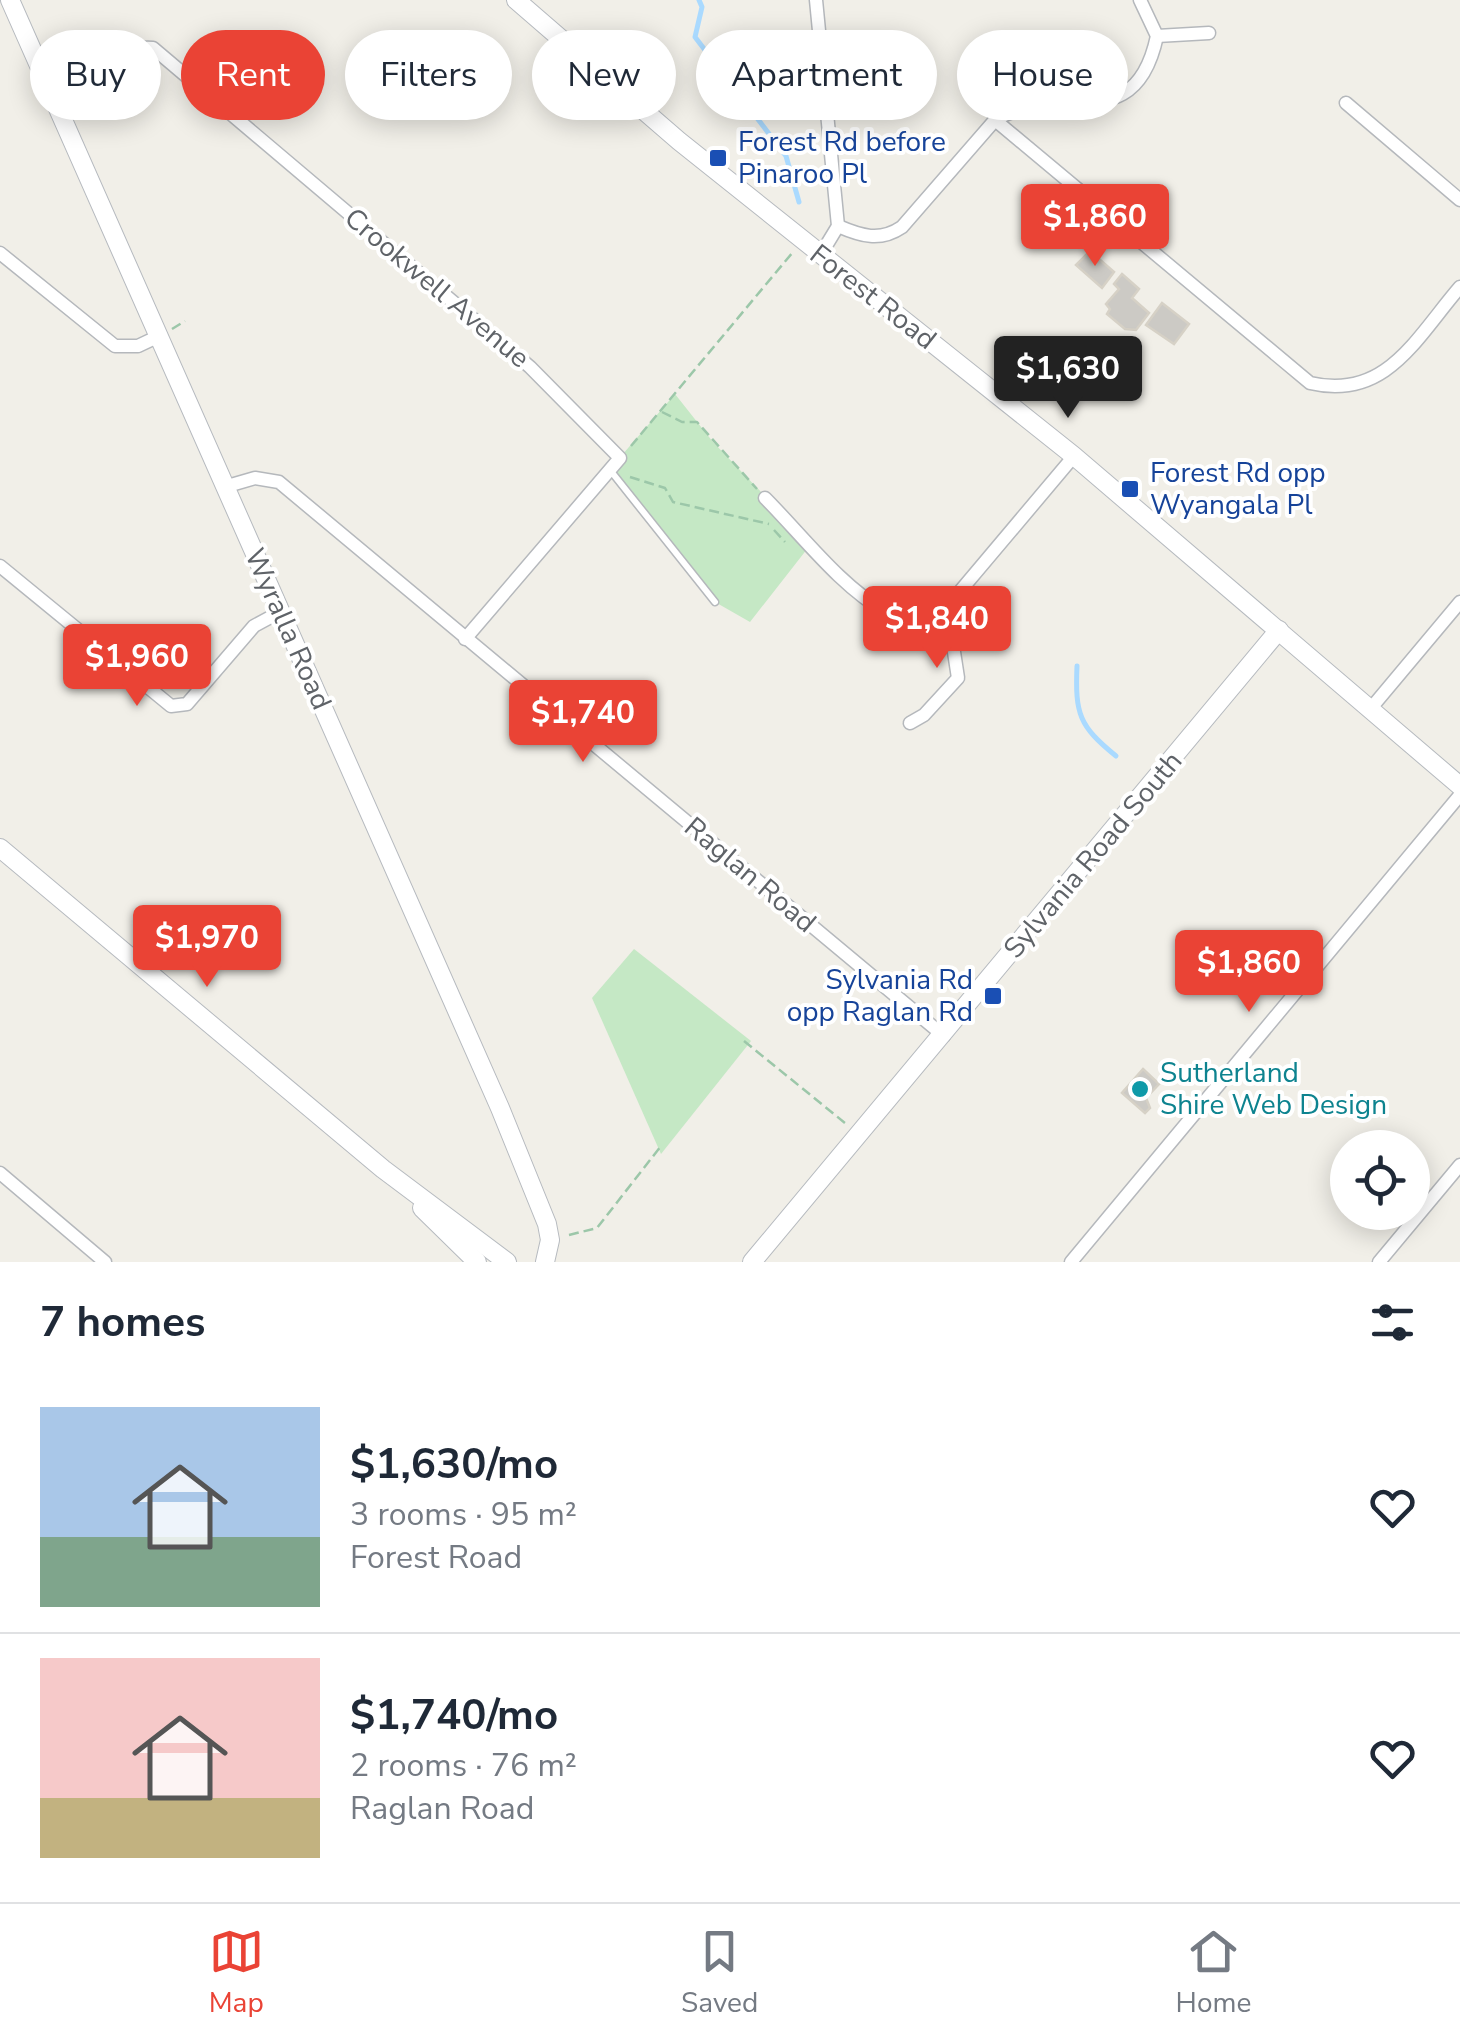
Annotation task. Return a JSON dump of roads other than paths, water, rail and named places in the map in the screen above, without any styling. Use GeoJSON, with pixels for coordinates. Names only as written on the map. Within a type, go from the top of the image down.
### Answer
{"type":"FeatureCollection","features":[{"type":"Feature","properties":{"kind":"street","name":"Wyralla Road"},"geometry":{"type":"LineString","coordinates":[[10,0],[30,44]]}},
{"type":"Feature","properties":{"kind":"street","name":"Forest Road"},"geometry":{"type":"LineString","coordinates":[[516,0],[802,241],[1074,456],[1460,786]]}},
{"type":"Feature","properties":{"kind":"street"},"geometry":{"type":"LineString","coordinates":[[816,0],[838,226],[821,254]]}},
{"type":"Feature","properties":{"kind":"street"},"geometry":{"type":"LineString","coordinates":[[1128,90],[1140,82],[1157,36],[1140,0]]}},
{"type":"Feature","properties":{"kind":"street"},"geometry":{"type":"LineString","coordinates":[[1157,36],[1209,33]]}},
{"type":"Feature","properties":{"kind":"street","name":"Crookwell Avenue"},"geometry":{"type":"LineString","coordinates":[[161,54],[530,367],[620,458],[609,470]]}},
{"type":"Feature","properties":{"kind":"street"},"geometry":{"type":"LineString","coordinates":[[1346,102],[1460,200]]}},
{"type":"Feature","properties":{"kind":"street","name":"Wyralla Road"},"geometry":{"type":"LineString","coordinates":[[64,120],[543,1208],[550,1240],[545,1262]]}},
{"type":"Feature","properties":{"kind":"street"},"geometry":{"type":"LineString","coordinates":[[838,226],[870,237],[888,236],[995,120],[1310,383],[1351,388],[1371,382],[1386,371],[1460,286]]}},
{"type":"Feature","properties":{"kind":"street"},"geometry":{"type":"LineString","coordinates":[[0,253],[115,346],[138,346],[157,337]]}},
{"type":"Feature","properties":{"kind":"street"},"geometry":{"type":"LineString","coordinates":[[765,498],[888,613],[914,619],[940,616],[1074,456]]}},
{"type":"Feature","properties":{"kind":"street"},"geometry":{"type":"LineString","coordinates":[[465,639],[609,470]]}},
{"type":"Feature","properties":{"kind":"street","name":"Raglan Road"},"geometry":{"type":"LineString","coordinates":[[224,487],[256,478],[279,482],[944,1036]]}},
{"type":"Feature","properties":{"kind":"street"},"geometry":{"type":"LineString","coordinates":[[0,566],[171,706],[187,704],[254,626],[280,612]]}},
{"type":"Feature","properties":{"kind":"street"},"geometry":{"type":"LineString","coordinates":[[1372,707],[1460,602]]}},
{"type":"Feature","properties":{"kind":"street"},"geometry":{"type":"LineString","coordinates":[[910,722],[924,715],[958,678],[952,639],[940,616]]}},
{"type":"Feature","properties":{"kind":"street","name":"Sylvania Road South"},"geometry":{"type":"LineString","coordinates":[[752,1262],[1279,630]]}},
{"type":"Feature","properties":{"kind":"street"},"geometry":{"type":"LineString","coordinates":[[1071,1262],[1460,794]]}},
{"type":"Feature","properties":{"kind":"street"},"geometry":{"type":"LineString","coordinates":[[0,848],[383,1169],[507,1262]]}},
{"type":"Feature","properties":{"kind":"street"},"geometry":{"type":"LineString","coordinates":[[1378,1262],[1460,1165]]}},
{"type":"Feature","properties":{"kind":"street"},"geometry":{"type":"LineString","coordinates":[[383,1169],[477,1262]]}},
{"type":"Feature","properties":{"kind":"street"},"geometry":{"type":"LineString","coordinates":[[0,1173],[105,1262]]}},
{"type":"Feature","properties":{"kind":"lane"},"geometry":{"type":"LineString","coordinates":[[609,470],[715,602]]}},
{"type":"Feature","properties":{"kind":"waterway"},"geometry":{"type":"LineString","coordinates":[[699,0],[702,7],[695,37],[786,156],[799,202]]}},
{"type":"Feature","properties":{"kind":"waterway"},"geometry":{"type":"LineString","coordinates":[[1077,666],[1082,718],[1094,736],[1116,756]]}},
{"type":"Feature","properties":{"kind":"place","name":"Forest Rd before Pinaroo Pl"},"geometry":{"type":"Point","coordinates":[718,158]}},
{"type":"Feature","properties":{"kind":"place","name":"Forest Rd opp Wyangala Pl"},"geometry":{"type":"Point","coordinates":[1130,489]}},
{"type":"Feature","properties":{"kind":"place","name":"Sylvania Rd opp Raglan Rd"},"geometry":{"type":"Point","coordinates":[993,996]}},
{"type":"Feature","properties":{"kind":"place","name":"Sutherland Shire Web Design"},"geometry":{"type":"Point","coordinates":[1140,1089]}}]}
